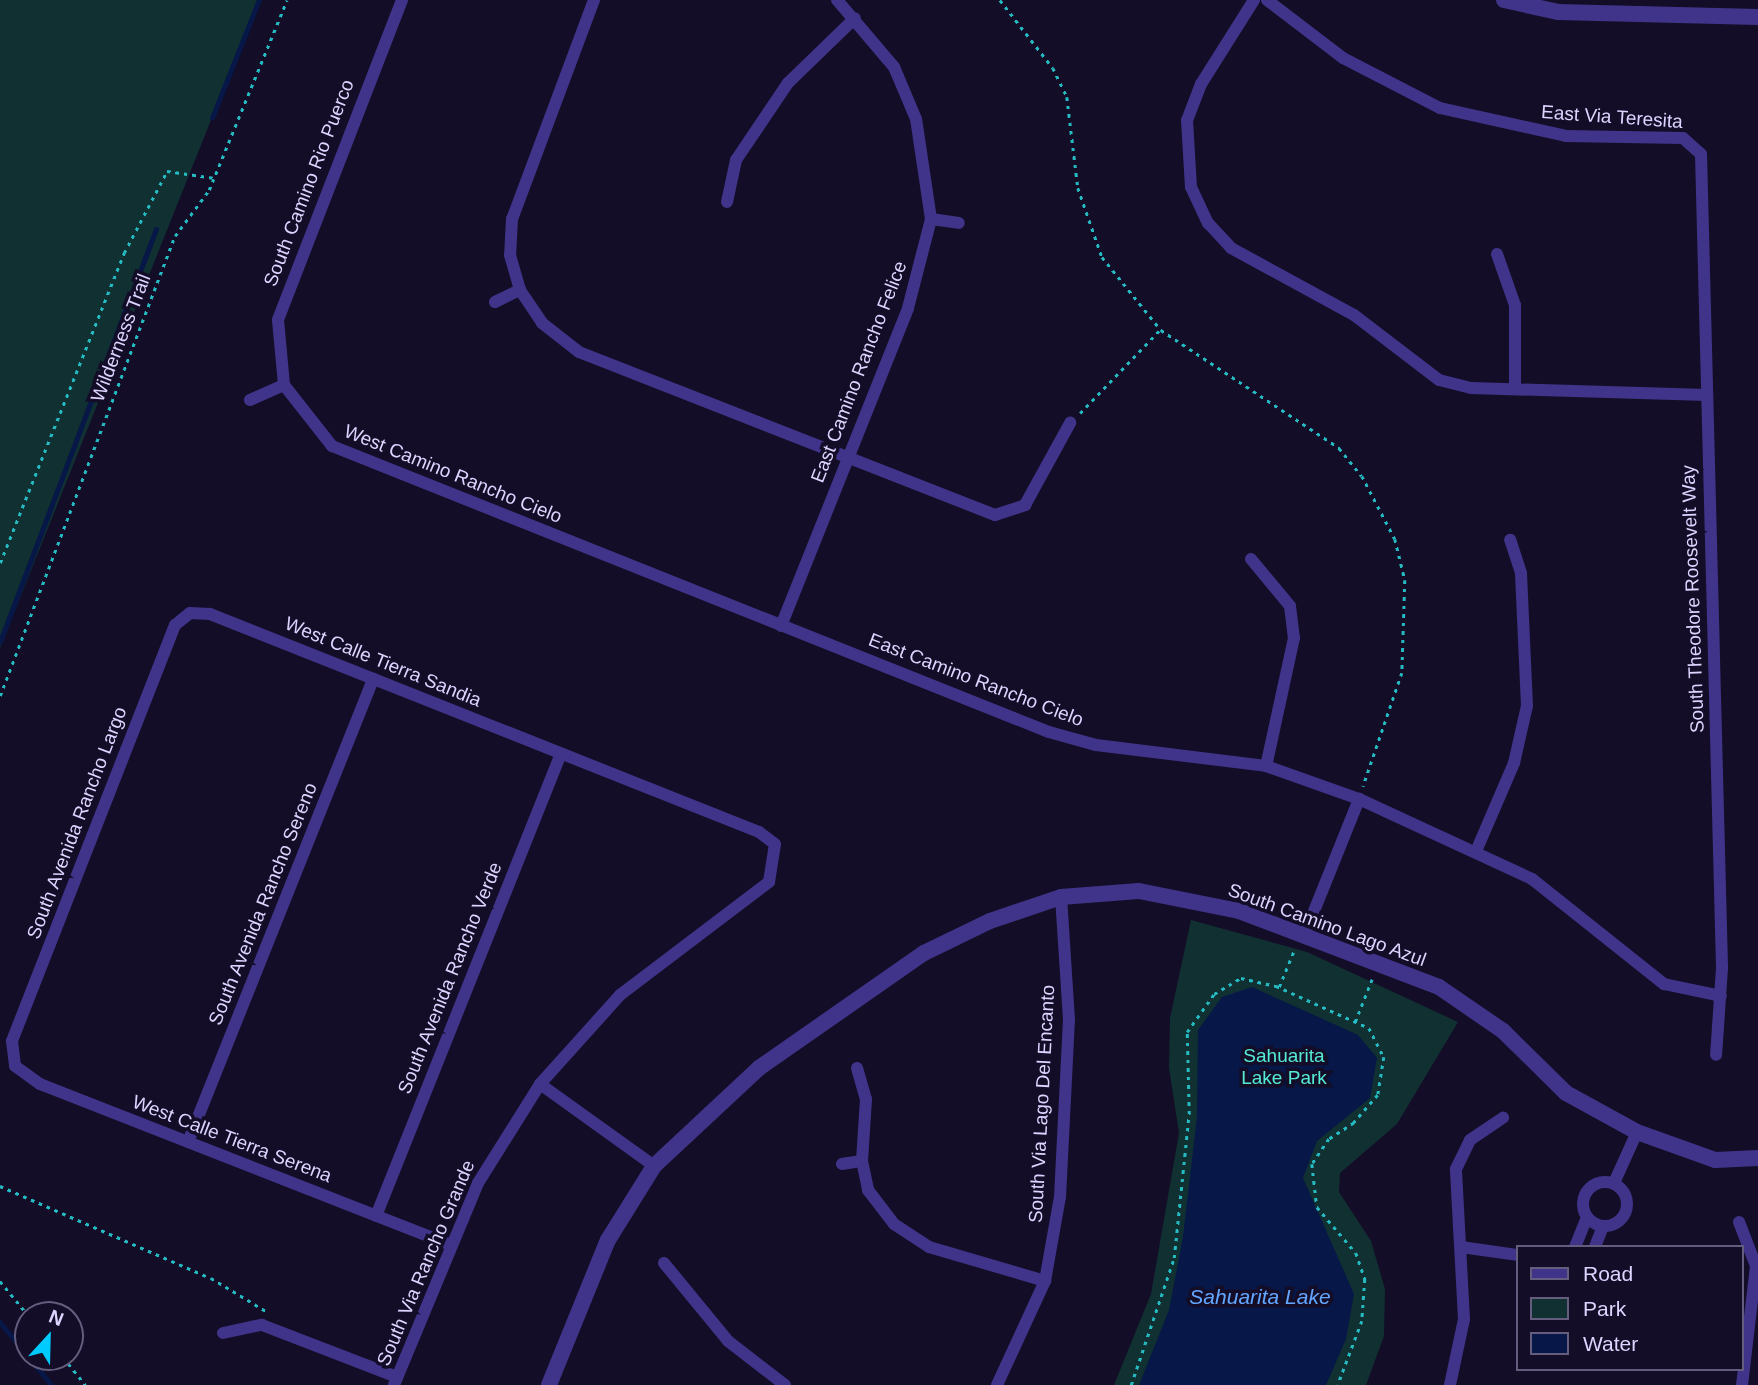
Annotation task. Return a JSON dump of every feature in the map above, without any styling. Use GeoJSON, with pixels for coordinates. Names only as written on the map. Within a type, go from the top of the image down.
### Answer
{"type":"FeatureCollection","features":[{"type":"Feature","properties":{"kind":"street","name":"South Camino Rio Puerco"},"geometry":{"type":"LineString","coordinates":[[284,385],[277,344],[284,296],[402,0]]}},
{"type":"Feature","properties":{"kind":"street"},"geometry":{"type":"LineString","coordinates":[[594,0],[519,191],[510,255],[520,290],[542,323],[579,352],[978,510],[1011,513],[1025,505],[1070,423]]}},
{"type":"Feature","properties":{"kind":"street","name":"East Camino Rancho Felice"},"geometry":{"type":"LineString","coordinates":[[781,626],[908,308],[931,219],[916,119],[894,67],[837,0]]}},
{"type":"Feature","properties":{"kind":"street"},"geometry":{"type":"LineString","coordinates":[[1254,0],[1201,84],[1187,120],[1191,187],[1208,223],[1231,248],[1354,315],[1439,380],[1515,389],[1707,395]]}},
{"type":"Feature","properties":{"kind":"street","name":"East Via Teresita"},"geometry":{"type":"LineString","coordinates":[[1267,0],[1343,58],[1440,108],[1566,136],[1695,143]]}},
{"type":"Feature","properties":{"kind":"street"},"geometry":{"type":"LineString","coordinates":[[1504,0],[1558,12],[1758,17]]}},
{"type":"Feature","properties":{"kind":"street"},"geometry":{"type":"LineString","coordinates":[[727,202],[736,160],[788,83],[855,18]]}},
{"type":"Feature","properties":{"kind":"street","name":"South Theodore Roosevelt Way"},"geometry":{"type":"LineString","coordinates":[[1695,143],[1707,395],[1721,996],[1716,1055]]}},
{"type":"Feature","properties":{"kind":"street"},"geometry":{"type":"LineString","coordinates":[[931,219],[959,223]]}},
{"type":"Feature","properties":{"kind":"street"},"geometry":{"type":"LineString","coordinates":[[1497,254],[1515,305],[1515,389]]}},
{"type":"Feature","properties":{"kind":"street"},"geometry":{"type":"LineString","coordinates":[[495,302],[520,290]]}},
{"type":"Feature","properties":{"kind":"street"},"geometry":{"type":"LineString","coordinates":[[250,400],[284,385]]}},
{"type":"Feature","properties":{"kind":"street","name":"West Camino Rancho Cielo"},"geometry":{"type":"LineString","coordinates":[[284,385],[332,446],[593,551]]}},
{"type":"Feature","properties":{"kind":"street"},"geometry":{"type":"LineString","coordinates":[[1477,849],[1514,763],[1527,706],[1521,573],[1510,540]]}},
{"type":"Feature","properties":{"kind":"street","name":"East Camino Rancho Cielo"},"geometry":{"type":"LineString","coordinates":[[593,551],[1049,732],[1096,745],[1266,766],[1359,799],[1477,849],[1588,919],[1664,984],[1721,996]]}},
{"type":"Feature","properties":{"kind":"street"},"geometry":{"type":"LineString","coordinates":[[1251,559],[1290,606],[1294,638],[1266,766]]}},
{"type":"Feature","properties":{"kind":"street","name":"West Calle Tierra Sandia"},"geometry":{"type":"LineString","coordinates":[[190,613],[210,614],[759,832],[775,844],[778,857]]}},
{"type":"Feature","properties":{"kind":"street","name":"South Avenida Rancho Largo"},"geometry":{"type":"LineString","coordinates":[[11,1054],[175,625],[190,613]]}},
{"type":"Feature","properties":{"kind":"street","name":"South Avenida Rancho Sereno"},"geometry":{"type":"LineString","coordinates":[[188,1142],[373,679]]}},
{"type":"Feature","properties":{"kind":"street","name":"South Avenida Rancho Verde"},"geometry":{"type":"LineString","coordinates":[[376,1216],[561,754]]}},
{"type":"Feature","properties":{"kind":"street"},"geometry":{"type":"LineString","coordinates":[[1302,935],[1359,799]]}},
{"type":"Feature","properties":{"kind":"street","name":"South Via Rancho Grande"},"geometry":{"type":"LineString","coordinates":[[396,1381],[478,1183],[540,1084],[620,995],[769,882],[778,857]]}},
{"type":"Feature","properties":{"kind":"street","name":"South Camino Lago Azul"},"geometry":{"type":"LineString","coordinates":[[549,1385],[608,1240],[654,1166],[759,1068],[924,953],[990,921],[1061,897],[1139,891],[1239,911],[1439,987],[1503,1031],[1566,1093],[1637,1132],[1715,1160],[1758,1158]]}},
{"type":"Feature","properties":{"kind":"street","name":"South Via Lago Del Encanto"},"geometry":{"type":"LineString","coordinates":[[997,1385],[1045,1281],[1060,1197],[1069,1020],[1061,897]]}},
{"type":"Feature","properties":{"kind":"street","name":"West Calle Tierra Serena"},"geometry":{"type":"LineString","coordinates":[[11,1054],[15,1066],[40,1084],[451,1245]]}},
{"type":"Feature","properties":{"kind":"street"},"geometry":{"type":"LineString","coordinates":[[857,1068],[866,1099],[862,1161],[868,1190],[894,1224],[929,1247],[1045,1281]]}},
{"type":"Feature","properties":{"kind":"street"},"geometry":{"type":"LineString","coordinates":[[540,1084],[654,1166]]}},
{"type":"Feature","properties":{"kind":"street"},"geometry":{"type":"LineString","coordinates":[[1450,1385],[1464,1319],[1456,1169],[1470,1140],[1503,1118]]}},
{"type":"Feature","properties":{"kind":"street"},"geometry":{"type":"LineString","coordinates":[[1614,1183],[1637,1132]]}},
{"type":"Feature","properties":{"kind":"street"},"geometry":{"type":"LineString","coordinates":[[842,1164],[862,1161]]}},
{"type":"Feature","properties":{"kind":"street"},"geometry":{"type":"LineString","coordinates":[[1577,1245],[1587,1217],[1586,1191],[1599,1182],[1614,1183]]}},
{"type":"Feature","properties":{"kind":"street"},"geometry":{"type":"LineString","coordinates":[[1596,1245],[1603,1226],[1622,1219],[1628,1207],[1614,1183]]}},
{"type":"Feature","properties":{"kind":"street"},"geometry":{"type":"LineString","coordinates":[[1587,1217],[1603,1226]]}},
{"type":"Feature","properties":{"kind":"street"},"geometry":{"type":"LineString","coordinates":[[1740,1222],[1756,1266],[1744,1366]]}},
{"type":"Feature","properties":{"kind":"street"},"geometry":{"type":"LineString","coordinates":[[1461,1247],[1516,1255]]}},
{"type":"Feature","properties":{"kind":"street"},"geometry":{"type":"LineString","coordinates":[[664,1263],[728,1341],[785,1385]]}},
{"type":"Feature","properties":{"kind":"street"},"geometry":{"type":"LineString","coordinates":[[223,1333],[262,1325],[396,1381]]}},
{"type":"Feature","properties":{"kind":"path","name":"Wilderness Trail"},"geometry":{"type":"LineString","coordinates":[[0,696],[175,236],[214,178],[287,0]]}},
{"type":"Feature","properties":{"kind":"path"},"geometry":{"type":"LineString","coordinates":[[1000,0],[1054,68],[1068,97],[1088,231],[1161,330],[1339,448],[1362,476],[1395,539],[1406,593],[1402,673],[1359,799]]}},
{"type":"Feature","properties":{"kind":"path"},"geometry":{"type":"LineString","coordinates":[[0,563],[124,253],[167,171],[214,178]]}},
{"type":"Feature","properties":{"kind":"path"},"geometry":{"type":"LineString","coordinates":[[1070,423],[1161,330]]}},
{"type":"Feature","properties":{"kind":"path"},"geometry":{"type":"LineString","coordinates":[[1279,987],[1302,935]]}},
{"type":"Feature","properties":{"kind":"path"},"geometry":{"type":"LineString","coordinates":[[1355,1021],[1378,964]]}},
{"type":"Feature","properties":{"kind":"path"},"geometry":{"type":"LineString","coordinates":[[1131,1385],[1174,1258],[1189,1114],[1187,1032],[1231,980],[1279,987],[1355,1021],[1369,1028],[1384,1056],[1382,1086],[1354,1124],[1317,1152],[1310,1176],[1317,1207],[1356,1252],[1365,1279],[1362,1321],[1338,1385]]}},
{"type":"Feature","properties":{"kind":"path"},"geometry":{"type":"LineString","coordinates":[[0,1186],[211,1278],[273,1314]]}},
{"type":"Feature","properties":{"kind":"path"},"geometry":{"type":"LineString","coordinates":[[0,1282],[16,1301]]}},
{"type":"Feature","properties":{"kind":"path"},"geometry":{"type":"LineString","coordinates":[[74,1371],[86,1385]]}},
{"type":"Feature","properties":{"kind":"green space"},"geometry":{"type":"Polygon","coordinates":[[[0,0],[259,0],[0,648],[0,0]]]}},
{"type":"Feature","properties":{"kind":"green space","name":"Sahuarita Lake"},"geometry":{"type":"Polygon","coordinates":[[[1191,920],[1307,952],[1458,1022],[1397,1124],[1340,1173],[1339,1192],[1371,1241],[1385,1289],[1384,1336],[1366,1385],[1114,1385],[1151,1294],[1179,1133],[1169,1068],[1170,1018],[1191,920]]]}},
{"type":"Feature","properties":{"kind":"water","name":"Sahuarita Lake"},"geometry":{"type":"Polygon","coordinates":[[[1252,987],[1358,1035],[1377,1058],[1370,1098],[1317,1141],[1303,1178],[1354,1294],[1346,1339],[1326,1385],[1139,1385],[1169,1310],[1183,1237],[1197,1117],[1198,1030],[1222,997],[1252,987]]]}},
{"type":"Feature","properties":{"kind":"waterway"},"geometry":{"type":"LineString","coordinates":[[212,118],[259,0]]}},
{"type":"Feature","properties":{"kind":"waterway"},"geometry":{"type":"LineString","coordinates":[[0,642],[156,230]]}},
{"type":"Feature","properties":{"kind":"waterway"},"geometry":{"type":"LineString","coordinates":[[0,1322],[14,1339]]}},
{"type":"Feature","properties":{"kind":"waterway"},"geometry":{"type":"LineString","coordinates":[[40,1371],[52,1385]]}},
{"type":"Feature","properties":{"kind":"park label","name":"Sahuarita Lake Park"},"geometry":{"type":"Point","coordinates":[1284,1067]}}]}
